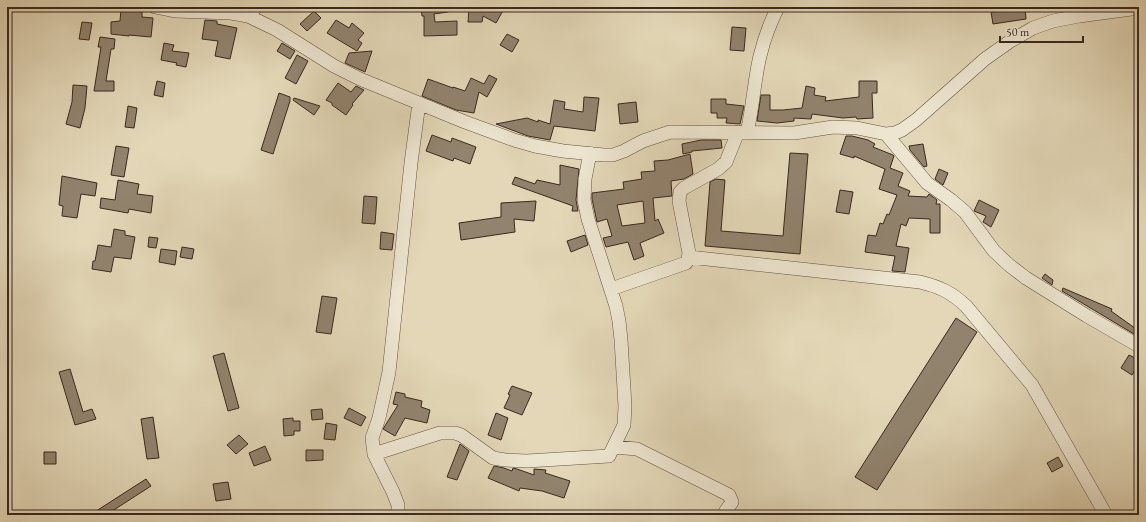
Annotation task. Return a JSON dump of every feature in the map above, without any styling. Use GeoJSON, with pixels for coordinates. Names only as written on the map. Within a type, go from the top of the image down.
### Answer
{"type":"FeatureCollection","features":[{"type":"Feature","properties":{"kind":"street"},"geometry":{"type":"LineString","coordinates":[[155,7],[175,11],[231,13],[252,12],[334,66],[360,79],[419,103],[514,140],[562,151],[604,155],[624,151],[643,141],[670,132],[794,132],[832,127],[857,128],[886,134],[902,130],[916,120],[985,59],[1009,42],[1033,28],[1053,21],[1079,16],[1139,8]]}},
{"type":"Feature","properties":{"kind":"street"},"geometry":{"type":"LineString","coordinates":[[611,289],[686,263],[689,257],[679,196],[680,192],[684,188],[722,166],[742,132],[753,103],[760,58],[766,35],[778,7]]}},
{"type":"Feature","properties":{"kind":"street"},"geometry":{"type":"LineString","coordinates":[[398,515],[398,505],[393,492],[374,454],[372,438],[379,418],[389,372],[411,163],[419,103]]}},
{"type":"Feature","properties":{"kind":"street"},"geometry":{"type":"LineString","coordinates":[[886,134],[927,183],[951,200],[964,212],[994,251],[1009,265],[1026,278],[1139,346]]}},
{"type":"Feature","properties":{"kind":"street"},"geometry":{"type":"LineString","coordinates":[[374,454],[440,433],[448,432],[462,436],[493,458],[505,460],[608,456],[624,425],[625,406],[619,321],[611,289],[588,219],[584,200],[585,179],[590,153]]}},
{"type":"Feature","properties":{"kind":"street"},"geometry":{"type":"LineString","coordinates":[[689,257],[920,282],[947,291],[966,306],[1032,385],[1106,515]]}},
{"type":"Feature","properties":{"kind":"street"},"geometry":{"type":"LineString","coordinates":[[614,446],[638,449],[728,495],[732,502],[722,515]]}},
{"type":"Feature","properties":{"kind":"building"},"geometry":{"type":"Polygon","coordinates":[[[421,7],[447,7],[448,12],[434,14],[435,22],[457,21],[457,35],[424,36],[424,16],[422,16],[421,7]]]}},
{"type":"Feature","properties":{"kind":"building"},"geometry":{"type":"Polygon","coordinates":[[[467,7],[505,7],[496,23],[483,16],[482,22],[468,22],[469,8],[467,7]]]}},
{"type":"Feature","properties":{"kind":"building"},"geometry":{"type":"Polygon","coordinates":[[[1025,7],[1026,19],[993,24],[991,12],[1025,7]]]}},
{"type":"Feature","properties":{"kind":"building"},"geometry":{"type":"Polygon","coordinates":[[[121,9],[142,12],[142,17],[153,18],[151,37],[111,34],[111,22],[120,21],[121,9]]]}},
{"type":"Feature","properties":{"kind":"building"},"geometry":{"type":"Polygon","coordinates":[[[314,11],[321,18],[307,31],[300,24],[314,11]]]}},
{"type":"Feature","properties":{"kind":"building"},"geometry":{"type":"Polygon","coordinates":[[[205,20],[217,21],[217,24],[237,28],[230,59],[215,56],[218,41],[202,39],[205,20]]]}},
{"type":"Feature","properties":{"kind":"building"},"geometry":{"type":"Polygon","coordinates":[[[336,20],[349,28],[352,23],[364,33],[358,40],[362,43],[357,51],[327,33],[336,20]]]}},
{"type":"Feature","properties":{"kind":"building"},"geometry":{"type":"Polygon","coordinates":[[[82,22],[92,23],[89,40],[79,39],[82,22]]]}},
{"type":"Feature","properties":{"kind":"building"},"geometry":{"type":"Polygon","coordinates":[[[732,27],[746,28],[744,51],[730,50],[732,27]]]}},
{"type":"Feature","properties":{"kind":"building"},"geometry":{"type":"Polygon","coordinates":[[[507,34],[519,40],[512,52],[500,45],[507,34]]]}},
{"type":"Feature","properties":{"kind":"building"},"geometry":{"type":"Polygon","coordinates":[[[100,37],[115,39],[114,49],[111,49],[106,81],[114,81],[114,91],[94,91],[101,47],[98,47],[100,37]]]}},
{"type":"Feature","properties":{"kind":"building"},"geometry":{"type":"Polygon","coordinates":[[[164,43],[174,45],[172,51],[189,53],[186,67],[176,65],[177,63],[161,60],[164,43]]]}},
{"type":"Feature","properties":{"kind":"building"},"geometry":{"type":"Polygon","coordinates":[[[282,43],[295,51],[290,59],[277,51],[282,43]]]}},
{"type":"Feature","properties":{"kind":"building"},"geometry":{"type":"Polygon","coordinates":[[[372,51],[365,72],[345,63],[349,53],[372,51]]]}},
{"type":"Feature","properties":{"kind":"building"},"geometry":{"type":"Polygon","coordinates":[[[297,55],[308,61],[296,84],[285,78],[297,55]]]}},
{"type":"Feature","properties":{"kind":"building"},"geometry":{"type":"Polygon","coordinates":[[[489,75],[497,79],[487,97],[479,92],[474,113],[456,110],[422,96],[428,79],[465,91],[471,78],[484,84],[489,75]]]}},
{"type":"Feature","properties":{"kind":"building"},"geometry":{"type":"Polygon","coordinates":[[[157,81],[165,83],[163,97],[154,95],[157,81]]]}},
{"type":"Feature","properties":{"kind":"building"},"geometry":{"type":"Polygon","coordinates":[[[859,81],[877,81],[877,93],[872,93],[873,118],[857,119],[856,117],[843,118],[812,114],[811,119],[794,118],[794,121],[777,123],[757,121],[761,95],[770,95],[770,110],[802,108],[806,86],[815,88],[814,95],[826,97],[825,101],[859,97],[859,81]]]}},
{"type":"Feature","properties":{"kind":"building"},"geometry":{"type":"Polygon","coordinates":[[[338,83],[351,92],[356,86],[364,90],[352,104],[353,105],[346,115],[326,100],[338,83]]]}},
{"type":"Feature","properties":{"kind":"building"},"geometry":{"type":"Polygon","coordinates":[[[73,85],[87,86],[85,108],[80,128],[66,124],[72,102],[73,85]]]}},
{"type":"Feature","properties":{"kind":"building"},"geometry":{"type":"Polygon","coordinates":[[[279,93],[290,97],[290,101],[273,154],[261,150],[279,93]]]}},
{"type":"Feature","properties":{"kind":"building"},"geometry":{"type":"Polygon","coordinates":[[[584,97],[599,98],[595,131],[554,126],[550,140],[528,136],[496,124],[527,118],[550,124],[554,100],[565,102],[564,109],[583,112],[584,97]]]}},
{"type":"Feature","properties":{"kind":"building"},"geometry":{"type":"Polygon","coordinates":[[[294,98],[320,106],[314,115],[293,100],[294,98]]]}},
{"type":"Feature","properties":{"kind":"building"},"geometry":{"type":"Polygon","coordinates":[[[711,99],[726,99],[726,104],[744,106],[740,124],[726,123],[727,118],[717,118],[717,113],[711,113],[711,99]]]}},
{"type":"Feature","properties":{"kind":"building"},"geometry":{"type":"Polygon","coordinates":[[[636,102],[638,122],[620,124],[618,104],[636,102]]]}},
{"type":"Feature","properties":{"kind":"building"},"geometry":{"type":"Polygon","coordinates":[[[128,106],[137,108],[134,128],[125,127],[128,106]]]}},
{"type":"Feature","properties":{"kind":"building"},"geometry":{"type":"Polygon","coordinates":[[[432,135],[451,142],[452,138],[476,147],[470,164],[454,158],[453,161],[426,151],[432,135]]]}},
{"type":"Feature","properties":{"kind":"building"},"geometry":{"type":"Polygon","coordinates":[[[846,136],[868,140],[875,144],[873,147],[893,155],[890,168],[903,173],[898,186],[910,191],[908,196],[927,197],[929,194],[937,200],[936,204],[940,204],[940,233],[930,233],[930,219],[909,218],[906,226],[901,224],[896,246],[909,248],[905,272],[892,271],[895,256],[865,252],[868,235],[876,236],[880,223],[883,224],[887,214],[889,215],[897,195],[879,189],[885,169],[854,156],[854,158],[840,154],[846,136]]]}},
{"type":"Feature","properties":{"kind":"building"},"geometry":{"type":"Polygon","coordinates":[[[701,140],[721,140],[722,148],[692,151],[683,154],[682,144],[701,140]]]}},
{"type":"Feature","properties":{"kind":"building"},"geometry":{"type":"Polygon","coordinates":[[[923,144],[927,166],[924,167],[910,150],[909,146],[923,144]]]}},
{"type":"Feature","properties":{"kind":"building"},"geometry":{"type":"Polygon","coordinates":[[[116,146],[129,148],[124,177],[111,175],[116,146]]]}},
{"type":"Feature","properties":{"kind":"building"},"geometry":{"type":"Polygon","coordinates":[[[790,153],[808,154],[800,254],[705,246],[710,182],[716,179],[725,180],[721,231],[783,236],[790,153]]]}},
{"type":"Feature","properties":{"kind":"building"},"geometry":{"type":"Polygon","coordinates":[[[690,154],[693,174],[684,179],[671,181],[672,196],[653,198],[655,221],[658,219],[664,233],[640,243],[644,256],[634,260],[628,242],[606,247],[603,238],[612,236],[607,219],[597,222],[592,193],[624,189],[623,182],[642,179],[641,172],[655,171],[654,161],[668,160],[690,154]],[[643,201],[617,205],[622,226],[645,223],[643,201]]]}},
{"type":"Feature","properties":{"kind":"building"},"geometry":{"type":"Polygon","coordinates":[[[560,165],[579,169],[576,200],[578,211],[572,211],[573,206],[512,184],[515,177],[535,184],[537,180],[560,185],[560,165]]]}},
{"type":"Feature","properties":{"kind":"building"},"geometry":{"type":"Polygon","coordinates":[[[939,169],[948,173],[943,185],[935,179],[939,169]]]}},
{"type":"Feature","properties":{"kind":"building"},"geometry":{"type":"Polygon","coordinates":[[[62,176],[97,183],[95,196],[81,194],[77,218],[62,216],[63,206],[59,205],[62,176]]]}},
{"type":"Feature","properties":{"kind":"building"},"geometry":{"type":"Polygon","coordinates":[[[118,180],[139,184],[137,194],[153,196],[151,213],[129,209],[128,213],[100,208],[101,198],[115,200],[118,180]]]}},
{"type":"Feature","properties":{"kind":"building"},"geometry":{"type":"Polygon","coordinates":[[[840,190],[853,192],[849,214],[836,212],[840,190]]]}},
{"type":"Feature","properties":{"kind":"building"},"geometry":{"type":"Polygon","coordinates":[[[364,196],[377,197],[375,224],[362,223],[364,196]]]}},
{"type":"Feature","properties":{"kind":"building"},"geometry":{"type":"Polygon","coordinates":[[[979,200],[999,210],[991,227],[983,222],[986,216],[974,211],[979,200]]]}},
{"type":"Feature","properties":{"kind":"building"},"geometry":{"type":"Polygon","coordinates":[[[536,201],[534,221],[514,219],[515,232],[461,240],[459,223],[501,217],[501,203],[536,201]]]}},
{"type":"Feature","properties":{"kind":"building"},"geometry":{"type":"Polygon","coordinates":[[[114,229],[125,231],[125,235],[135,237],[131,259],[114,257],[111,272],[92,269],[98,245],[111,247],[114,229]]]}},
{"type":"Feature","properties":{"kind":"building"},"geometry":{"type":"Polygon","coordinates":[[[381,232],[394,234],[392,250],[380,249],[381,232]]]}},
{"type":"Feature","properties":{"kind":"building"},"geometry":{"type":"Polygon","coordinates":[[[585,235],[588,245],[571,252],[567,241],[585,235]]]}},
{"type":"Feature","properties":{"kind":"building"},"geometry":{"type":"Polygon","coordinates":[[[149,237],[158,238],[156,248],[148,247],[149,237]]]}},
{"type":"Feature","properties":{"kind":"building"},"geometry":{"type":"Polygon","coordinates":[[[182,247],[194,249],[192,259],[180,257],[182,247]]]}},
{"type":"Feature","properties":{"kind":"building"},"geometry":{"type":"Polygon","coordinates":[[[161,249],[177,251],[175,265],[159,262],[161,249]]]}},
{"type":"Feature","properties":{"kind":"building"},"geometry":{"type":"Polygon","coordinates":[[[1045,274],[1053,280],[1052,285],[1042,278],[1045,274]]]}},
{"type":"Feature","properties":{"kind":"building"},"geometry":{"type":"Polygon","coordinates":[[[1063,288],[1112,309],[1111,311],[1139,331],[1139,337],[1062,291],[1063,288]]]}},
{"type":"Feature","properties":{"kind":"building"},"geometry":{"type":"Polygon","coordinates":[[[322,296],[337,298],[331,334],[316,332],[322,296]]]}},
{"type":"Feature","properties":{"kind":"building"},"geometry":{"type":"Polygon","coordinates":[[[956,318],[977,332],[877,490],[855,477],[956,318]]]}},
{"type":"Feature","properties":{"kind":"building"},"geometry":{"type":"Polygon","coordinates":[[[224,353],[239,408],[228,411],[213,356],[224,353]]]}},
{"type":"Feature","properties":{"kind":"building"},"geometry":{"type":"Polygon","coordinates":[[[1129,355],[1139,360],[1139,364],[1132,375],[1121,368],[1129,355]]]}},
{"type":"Feature","properties":{"kind":"building"},"geometry":{"type":"Polygon","coordinates":[[[70,369],[83,412],[92,409],[96,419],[75,425],[59,372],[70,369]]]}},
{"type":"Feature","properties":{"kind":"building"},"geometry":{"type":"Polygon","coordinates":[[[512,386],[532,393],[522,415],[504,408],[512,386]]]}},
{"type":"Feature","properties":{"kind":"building"},"geometry":{"type":"Polygon","coordinates":[[[396,392],[405,394],[405,397],[422,401],[421,407],[430,410],[427,423],[405,418],[395,436],[383,429],[398,405],[393,404],[396,392]]]}},
{"type":"Feature","properties":{"kind":"building"},"geometry":{"type":"Polygon","coordinates":[[[349,408],[366,417],[361,426],[344,418],[349,408]]]}},
{"type":"Feature","properties":{"kind":"building"},"geometry":{"type":"Polygon","coordinates":[[[322,409],[323,419],[312,420],[311,410],[322,409]]]}},
{"type":"Feature","properties":{"kind":"building"},"geometry":{"type":"Polygon","coordinates":[[[496,413],[508,418],[501,440],[488,435],[496,413]]]}},
{"type":"Feature","properties":{"kind":"building"},"geometry":{"type":"Polygon","coordinates":[[[153,417],[159,458],[147,459],[141,419],[153,417]]]}},
{"type":"Feature","properties":{"kind":"building"},"geometry":{"type":"Polygon","coordinates":[[[293,418],[293,421],[300,421],[300,431],[294,431],[294,435],[284,436],[283,419],[293,418]]]}},
{"type":"Feature","properties":{"kind":"building"},"geometry":{"type":"Polygon","coordinates":[[[326,423],[337,425],[335,440],[324,439],[326,423]]]}},
{"type":"Feature","properties":{"kind":"building"},"geometry":{"type":"Polygon","coordinates":[[[239,435],[248,444],[236,454],[227,445],[239,435]]]}},
{"type":"Feature","properties":{"kind":"building"},"geometry":{"type":"Polygon","coordinates":[[[460,444],[469,451],[457,480],[447,477],[460,444]]]}},
{"type":"Feature","properties":{"kind":"building"},"geometry":{"type":"Polygon","coordinates":[[[265,446],[271,460],[254,466],[249,453],[265,446]]]}},
{"type":"Feature","properties":{"kind":"building"},"geometry":{"type":"Polygon","coordinates":[[[306,450],[323,450],[323,460],[306,461],[306,450]]]}},
{"type":"Feature","properties":{"kind":"building"},"geometry":{"type":"Polygon","coordinates":[[[44,452],[56,452],[56,464],[44,464],[44,452]]]}},
{"type":"Feature","properties":{"kind":"building"},"geometry":{"type":"Polygon","coordinates":[[[1058,457],[1063,466],[1052,472],[1047,463],[1058,457]]]}},
{"type":"Feature","properties":{"kind":"building"},"geometry":{"type":"Polygon","coordinates":[[[494,466],[512,471],[513,468],[534,475],[534,469],[546,470],[545,473],[570,481],[564,498],[542,491],[520,488],[519,491],[488,478],[494,466]]]}},
{"type":"Feature","properties":{"kind":"building"},"geometry":{"type":"Polygon","coordinates":[[[146,479],[151,486],[106,515],[90,515],[146,479]]]}},
{"type":"Feature","properties":{"kind":"building"},"geometry":{"type":"Polygon","coordinates":[[[228,482],[231,499],[216,501],[213,484],[228,482]]]}}]}
